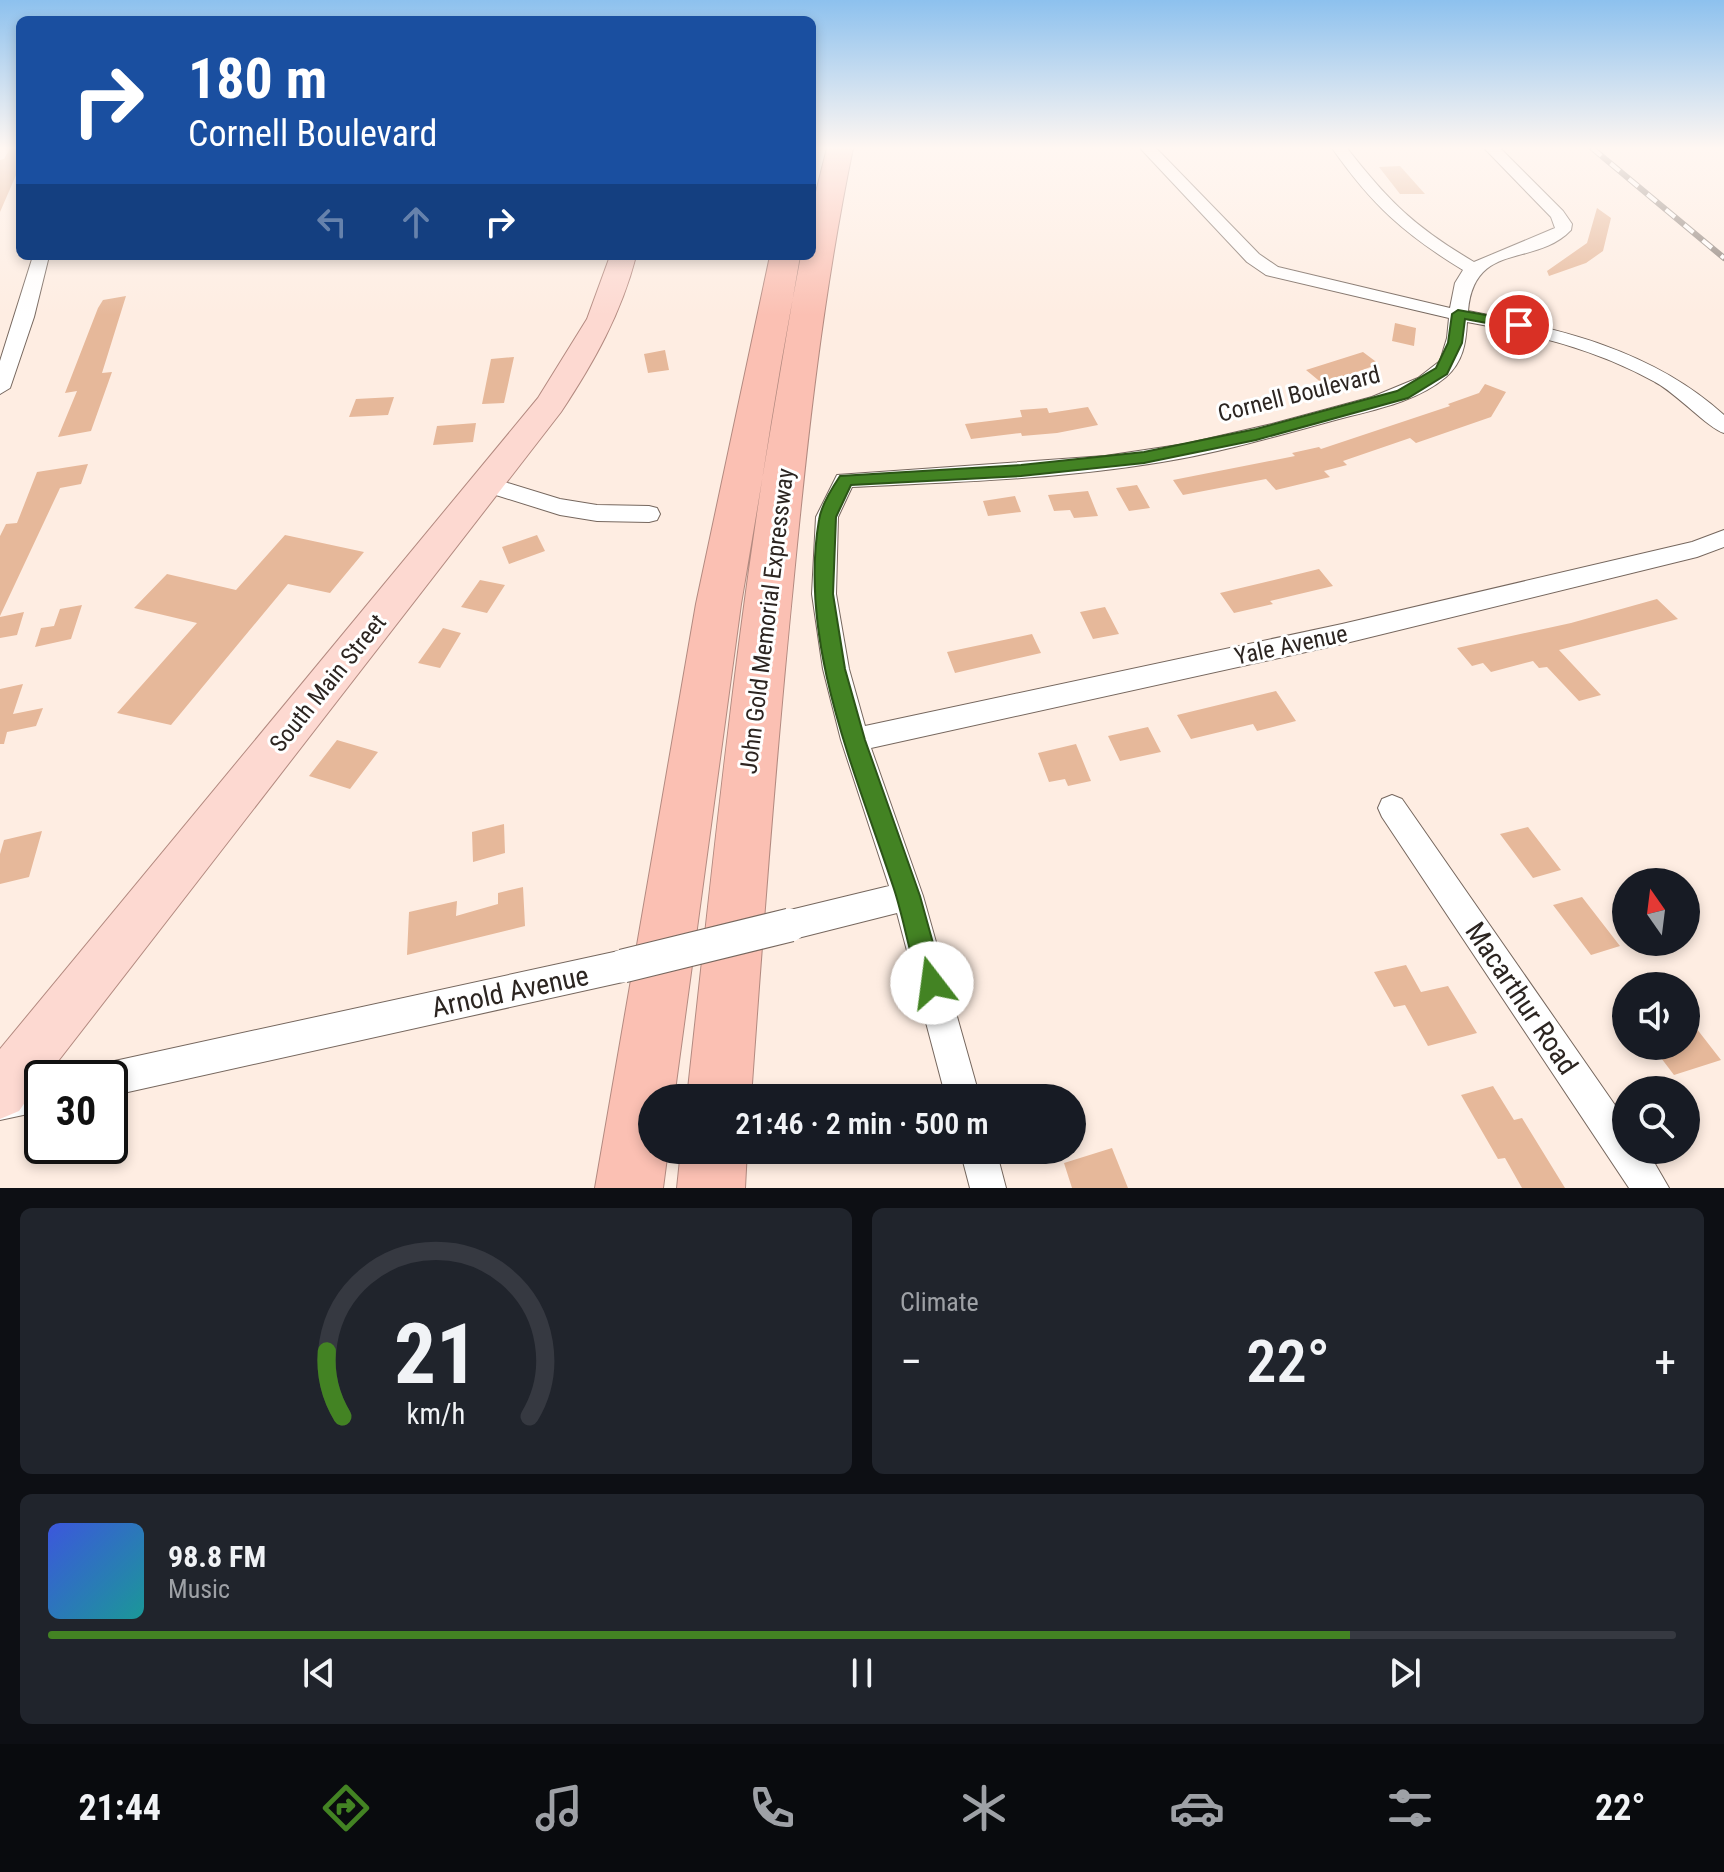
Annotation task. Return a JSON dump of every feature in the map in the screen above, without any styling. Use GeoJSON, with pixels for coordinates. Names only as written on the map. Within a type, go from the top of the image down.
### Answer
{"type":"FeatureCollection","features":[{"type":"Feature","properties":{"kind":"highway","name":"John Gold Memorial Expressway"},"geometry":{"type":"LineString","coordinates":[[720,1084],[746,788],[793,407],[827,203]]}},
{"type":"Feature","properties":{"kind":"highway","name":"John Gold Memorial Expressway"},"geometry":{"type":"LineString","coordinates":[[629,1188],[691,776],[758,381],[784,260]]}},
{"type":"Feature","properties":{"kind":"highway"},"geometry":{"type":"LineString","coordinates":[[711,1188],[713,1164]]}},
{"type":"Feature","properties":{"kind":"main road","name":"South Main Street"},"geometry":{"type":"LineString","coordinates":[[0,1092],[488,485],[578,364],[610,302],[622,260]]}},
{"type":"Feature","properties":{"kind":"street"},"geometry":{"type":"LineString","coordinates":[[1200,203],[1253,258],[1272,271],[1305,281],[1558,334],[1606,350],[1680,388],[1724,426]]}},
{"type":"Feature","properties":{"kind":"street"},"geometry":{"type":"LineString","coordinates":[[1383,203],[1423,239],[1472,268],[1544,241],[1564,227],[1546,203]]}},
{"type":"Feature","properties":{"kind":"street"},"geometry":{"type":"LineString","coordinates":[[0,388],[25,317],[40,260]]}},
{"type":"Feature","properties":{"kind":"street","name":"Cornell Boulevard"},"geometry":{"type":"LineString","coordinates":[[855,740],[836,669],[824,594],[827,517],[845,480],[1021,471],[1144,458],[1300,423],[1403,395],[1442,371],[1455,343],[1461,286],[1472,268]]}},
{"type":"Feature","properties":{"kind":"street"},"geometry":{"type":"LineString","coordinates":[[488,485],[585,511],[649,514]]}},
{"type":"Feature","properties":{"kind":"street","name":"Yale Avenue"},"geometry":{"type":"LineString","coordinates":[[855,740],[1342,634],[1697,549],[1724,538]]}},
{"type":"Feature","properties":{"kind":"street"},"geometry":{"type":"LineString","coordinates":[[855,740],[908,896],[959,1084]]}},
{"type":"Feature","properties":{"kind":"street","name":"Macarthur Road"},"geometry":{"type":"LineString","coordinates":[[1392,808],[1651,1188]]}},
{"type":"Feature","properties":{"kind":"street","name":"Arnold Avenue"},"geometry":{"type":"LineString","coordinates":[[128,1075],[623,966],[908,896]]}},
{"type":"Feature","properties":{"kind":"street"},"geometry":{"type":"LineString","coordinates":[[0,1103],[24,1098]]}},
{"type":"Feature","properties":{"kind":"street"},"geometry":{"type":"LineString","coordinates":[[982,1164],[988,1188]]}},
{"type":"Feature","properties":{"kind":"building"},"geometry":{"type":"Polygon","coordinates":[[[1597,208],[1611,218],[1603,251],[1586,263],[1549,276],[1547,271],[1587,243],[1597,208]]]}},
{"type":"Feature","properties":{"kind":"building"},"geometry":{"type":"Polygon","coordinates":[[[126,296],[102,373],[112,372],[91,431],[58,437],[77,391],[65,393],[98,308],[103,300],[126,296]]]}},
{"type":"Feature","properties":{"kind":"building"},"geometry":{"type":"Polygon","coordinates":[[[1395,323],[1416,328],[1414,346],[1392,341],[1395,323]]]}},
{"type":"Feature","properties":{"kind":"building"},"geometry":{"type":"Polygon","coordinates":[[[665,350],[669,370],[648,373],[644,354],[665,350]]]}},
{"type":"Feature","properties":{"kind":"building"},"geometry":{"type":"Polygon","coordinates":[[[1363,352],[1379,364],[1323,384],[1306,370],[1363,352]]]}},
{"type":"Feature","properties":{"kind":"building"},"geometry":{"type":"Polygon","coordinates":[[[514,357],[504,403],[482,404],[491,359],[514,357]]]}},
{"type":"Feature","properties":{"kind":"building"},"geometry":{"type":"Polygon","coordinates":[[[1485,384],[1506,392],[1491,417],[1416,443],[1410,438],[1343,461],[1347,465],[1324,471],[1330,477],[1276,490],[1266,479],[1183,495],[1173,480],[1321,449],[1450,406],[1448,404],[1479,393],[1485,384]]]}},
{"type":"Feature","properties":{"kind":"building"},"geometry":{"type":"Polygon","coordinates":[[[394,397],[388,415],[349,417],[356,399],[394,397]]]}},
{"type":"Feature","properties":{"kind":"building"},"geometry":{"type":"Polygon","coordinates":[[[1088,407],[1098,425],[1057,433],[1022,436],[1021,433],[971,439],[965,424],[1022,417],[1020,410],[1047,408],[1049,413],[1088,407]]]}},
{"type":"Feature","properties":{"kind":"building"},"geometry":{"type":"Polygon","coordinates":[[[476,423],[473,442],[433,445],[437,426],[476,423]]]}},
{"type":"Feature","properties":{"kind":"building"},"geometry":{"type":"Polygon","coordinates":[[[88,464],[81,484],[60,488],[0,616],[0,536],[6,524],[17,523],[37,472],[88,464]]]}},
{"type":"Feature","properties":{"kind":"building"},"geometry":{"type":"Polygon","coordinates":[[[1137,485],[1150,508],[1129,511],[1116,488],[1137,485]]]}},
{"type":"Feature","properties":{"kind":"building"},"geometry":{"type":"Polygon","coordinates":[[[1088,491],[1098,516],[1074,518],[1070,510],[1054,511],[1048,495],[1088,491]]]}},
{"type":"Feature","properties":{"kind":"building"},"geometry":{"type":"Polygon","coordinates":[[[1015,496],[1021,512],[988,516],[983,501],[1015,496]]]}},
{"type":"Feature","properties":{"kind":"building"},"geometry":{"type":"Polygon","coordinates":[[[285,535],[364,552],[330,593],[288,584],[171,725],[117,713],[197,623],[134,608],[167,574],[236,590],[285,535]]]}},
{"type":"Feature","properties":{"kind":"building"},"geometry":{"type":"Polygon","coordinates":[[[537,535],[545,551],[509,564],[502,547],[537,535]]]}},
{"type":"Feature","properties":{"kind":"building"},"geometry":{"type":"Polygon","coordinates":[[[1319,569],[1333,586],[1270,601],[1273,604],[1234,613],[1220,593],[1319,569]]]}},
{"type":"Feature","properties":{"kind":"building"},"geometry":{"type":"Polygon","coordinates":[[[480,580],[505,585],[487,613],[461,607],[480,580]]]}},
{"type":"Feature","properties":{"kind":"building"},"geometry":{"type":"Polygon","coordinates":[[[1657,599],[1678,619],[1559,650],[1601,695],[1579,701],[1547,667],[1539,668],[1533,661],[1491,672],[1483,663],[1472,666],[1457,648],[1571,623],[1657,599]]]}},
{"type":"Feature","properties":{"kind":"building"},"geometry":{"type":"Polygon","coordinates":[[[82,605],[71,639],[35,647],[41,628],[54,626],[60,609],[82,605]]]}},
{"type":"Feature","properties":{"kind":"building"},"geometry":{"type":"Polygon","coordinates":[[[1105,607],[1119,634],[1093,639],[1080,612],[1105,607]]]}},
{"type":"Feature","properties":{"kind":"building"},"geometry":{"type":"Polygon","coordinates":[[[24,612],[17,635],[0,638],[0,617],[24,612]]]}},
{"type":"Feature","properties":{"kind":"building"},"geometry":{"type":"Polygon","coordinates":[[[443,628],[461,633],[440,668],[418,663],[443,628]]]}},
{"type":"Feature","properties":{"kind":"building"},"geometry":{"type":"Polygon","coordinates":[[[1032,634],[1041,653],[955,673],[947,652],[1032,634]]]}},
{"type":"Feature","properties":{"kind":"building"},"geometry":{"type":"Polygon","coordinates":[[[23,684],[13,714],[43,708],[36,726],[7,732],[4,744],[0,744],[0,689],[23,684]]]}},
{"type":"Feature","properties":{"kind":"building"},"geometry":{"type":"Polygon","coordinates":[[[1276,691],[1296,721],[1257,731],[1253,724],[1191,739],[1177,715],[1276,691]]]}},
{"type":"Feature","properties":{"kind":"building"},"geometry":{"type":"Polygon","coordinates":[[[1148,727],[1161,752],[1120,761],[1108,736],[1148,727]]]}},
{"type":"Feature","properties":{"kind":"building"},"geometry":{"type":"Polygon","coordinates":[[[337,740],[378,752],[350,789],[309,776],[337,740]]]}},
{"type":"Feature","properties":{"kind":"building"},"geometry":{"type":"Polygon","coordinates":[[[1076,744],[1091,781],[1068,786],[1065,779],[1049,782],[1038,753],[1076,744]]]}},
{"type":"Feature","properties":{"kind":"building"},"geometry":{"type":"Polygon","coordinates":[[[504,824],[505,853],[473,862],[472,832],[504,824]]]}},
{"type":"Feature","properties":{"kind":"building"},"geometry":{"type":"Polygon","coordinates":[[[1528,827],[1561,870],[1533,878],[1500,834],[1528,827]]]}},
{"type":"Feature","properties":{"kind":"building"},"geometry":{"type":"Polygon","coordinates":[[[42,831],[29,877],[0,884],[0,854],[4,840],[42,831]]]}},
{"type":"Feature","properties":{"kind":"building"},"geometry":{"type":"Polygon","coordinates":[[[523,887],[525,926],[407,955],[409,912],[457,901],[456,916],[498,904],[498,893],[523,887]]]}},
{"type":"Feature","properties":{"kind":"building"},"geometry":{"type":"Polygon","coordinates":[[[1582,897],[1612,936],[1612,948],[1591,955],[1553,905],[1582,897]]]}},
{"type":"Feature","properties":{"kind":"building"},"geometry":{"type":"Polygon","coordinates":[[[1406,965],[1421,992],[1448,986],[1477,1033],[1428,1046],[1405,1005],[1394,1007],[1374,972],[1406,965]]]}},
{"type":"Feature","properties":{"kind":"building"},"geometry":{"type":"Polygon","coordinates":[[[1700,1033],[1721,1060],[1674,1075],[1663,1060],[1700,1060],[1700,1033]]]}},
{"type":"Feature","properties":{"kind":"building"},"geometry":{"type":"Polygon","coordinates":[[[1493,1086],[1514,1120],[1522,1118],[1565,1188],[1522,1188],[1505,1158],[1498,1159],[1461,1095],[1493,1086]]]}},
{"type":"Feature","properties":{"kind":"building"},"geometry":{"type":"Polygon","coordinates":[[[1112,1148],[1128,1188],[1072,1188],[1064,1164],[1086,1164],[1086,1156],[1112,1148]]]}},
{"type":"Feature","properties":{"kind":"railway"},"geometry":{"type":"LineString","coordinates":[[1659,203],[1724,258]]}},
{"type":"Feature","properties":{"kind":"route"},"geometry":{"type":"LineString","coordinates":[[932,983],[908,896],[855,740],[836,669],[824,594],[827,517],[845,480],[1021,471],[1144,458],[1256,434],[1403,395],[1442,371],[1455,343],[1458,314],[1519,325]]}}]}
